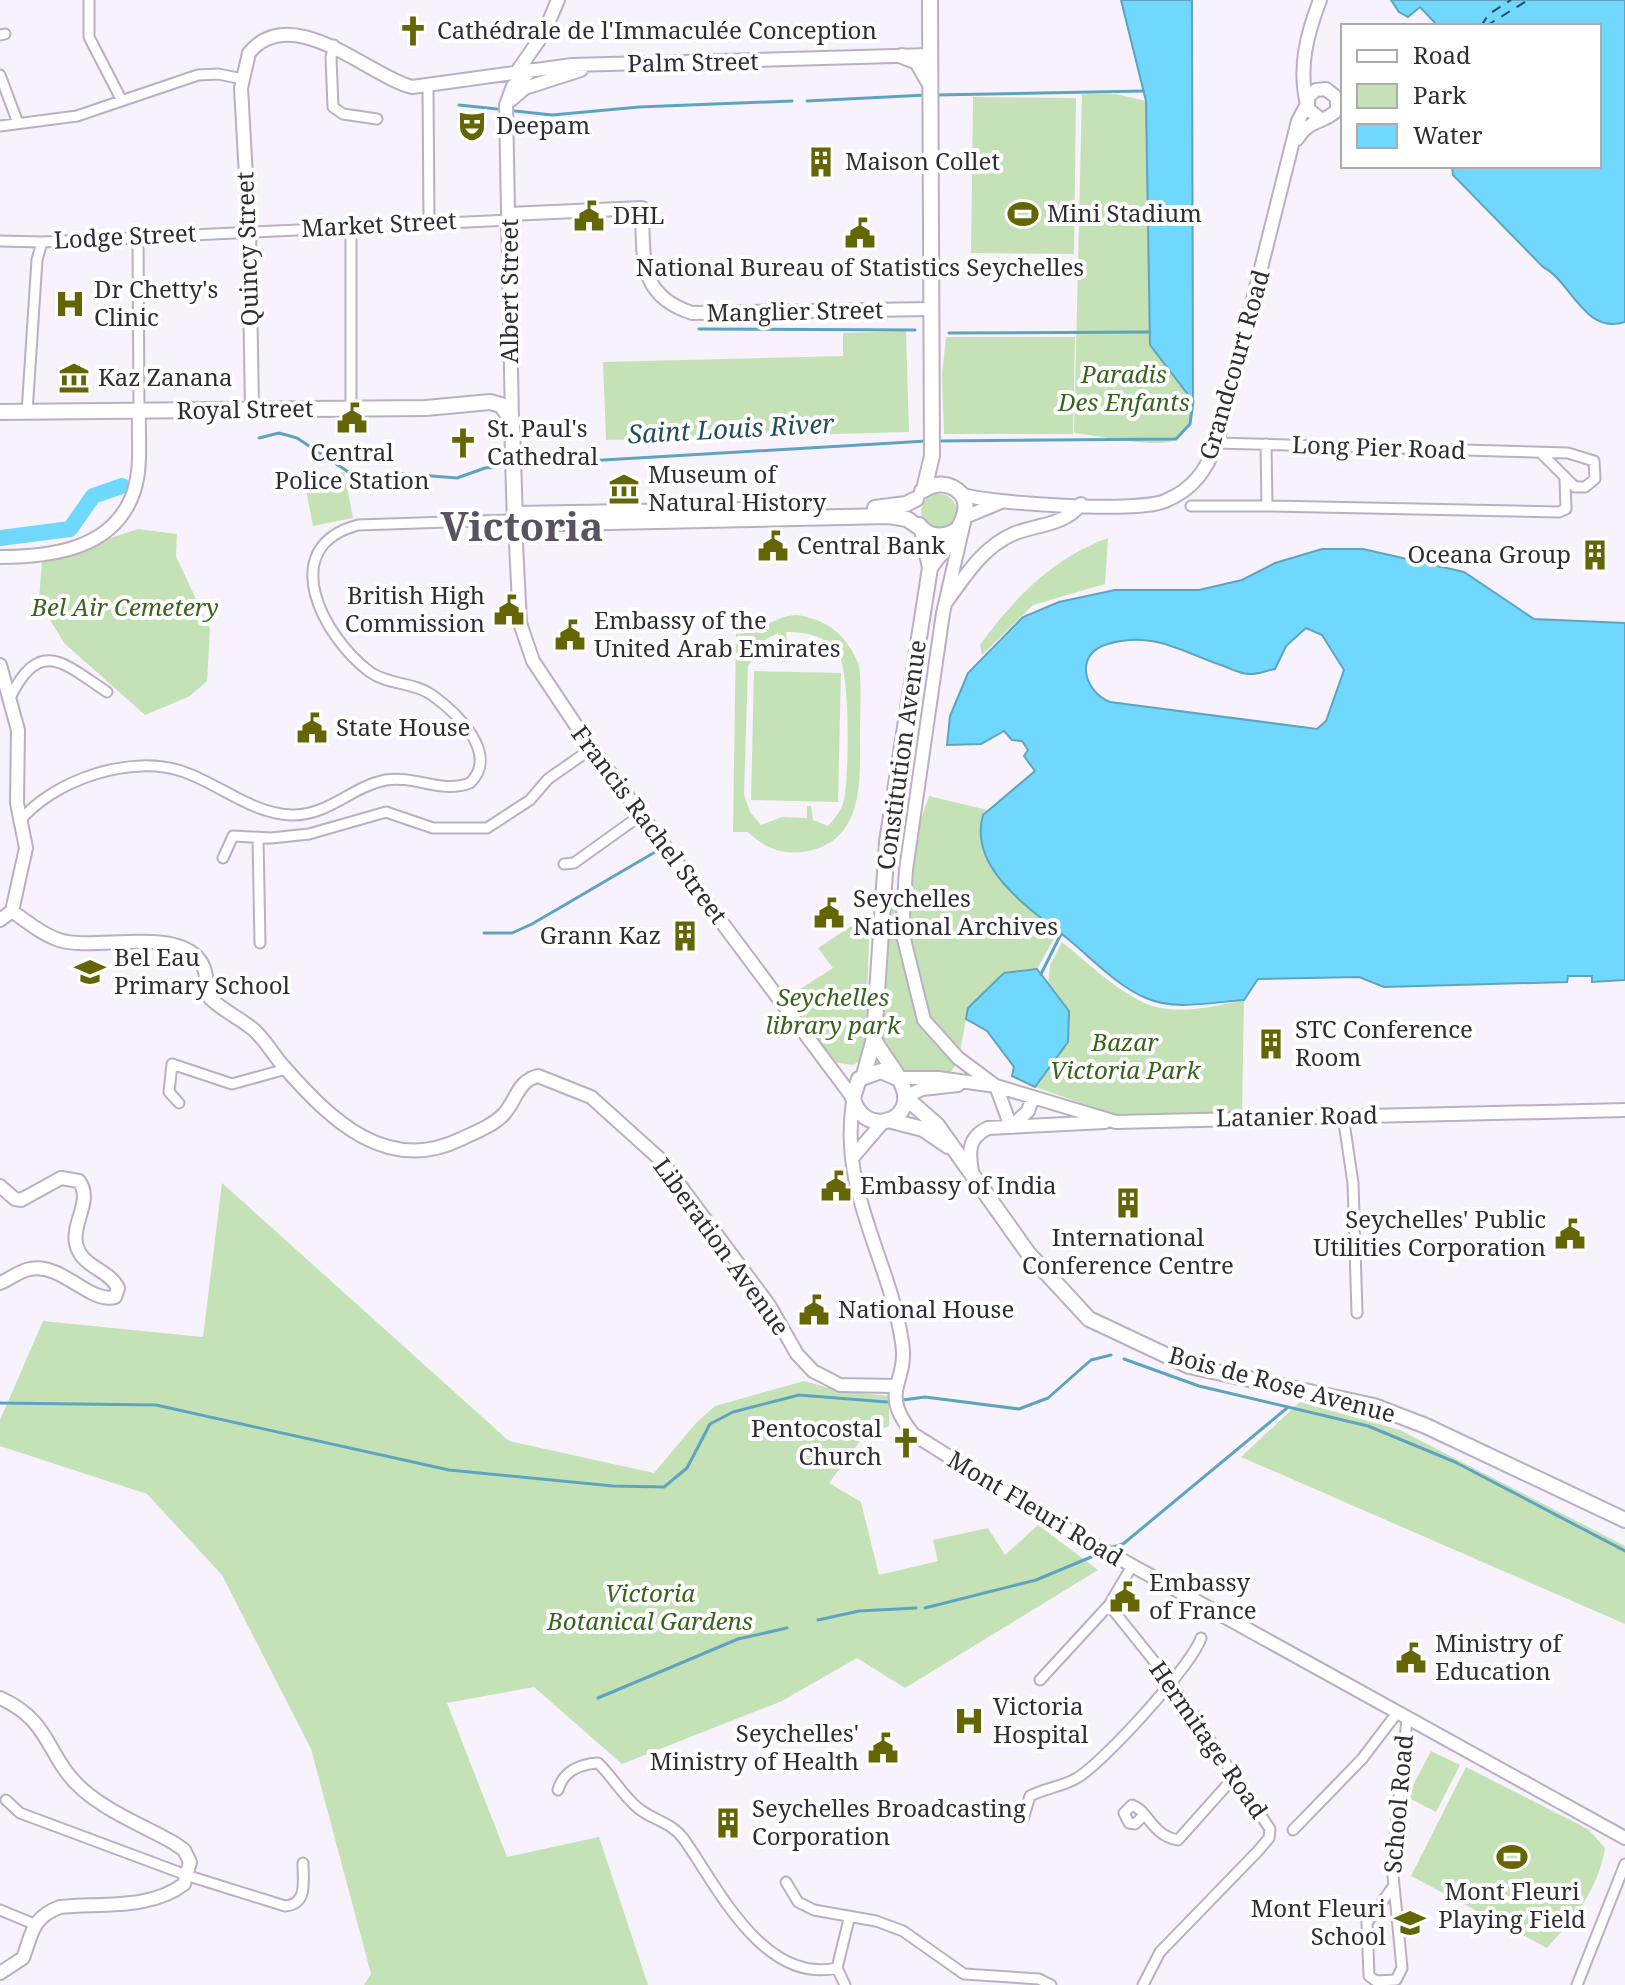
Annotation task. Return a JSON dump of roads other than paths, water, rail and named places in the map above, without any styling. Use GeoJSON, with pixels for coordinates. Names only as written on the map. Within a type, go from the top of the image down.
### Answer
{"type":"FeatureCollection","features":[{"type":"Feature","properties":{"kind":"main road"},"geometry":{"type":"LineString","coordinates":[[518,70],[544,33],[558,0]]}},
{"type":"Feature","properties":{"kind":"main road"},"geometry":{"type":"LineString","coordinates":[[921,528],[913,509],[932,452],[930,0]]}},
{"type":"Feature","properties":{"kind":"main road"},"geometry":{"type":"LineString","coordinates":[[1319,118],[1312,114],[1302,86],[1305,51],[1320,0]]}},
{"type":"Feature","properties":{"kind":"main road"},"geometry":{"type":"LineString","coordinates":[[902,56],[915,49],[929,31]]}},
{"type":"Feature","properties":{"kind":"main road"},"geometry":{"type":"LineString","coordinates":[[242,84],[249,53],[272,38],[312,38],[334,45],[401,85],[428,87],[518,70],[599,64]]}},
{"type":"Feature","properties":{"kind":"main road"},"geometry":{"type":"LineString","coordinates":[[1293,145],[1303,130],[1319,118],[1334,115],[1338,105],[1334,93],[1321,89],[1310,76],[1305,51]]}},
{"type":"Feature","properties":{"kind":"main road","name":"Palm Street"},"geometry":{"type":"LineString","coordinates":[[599,64],[930,55]]}},
{"type":"Feature","properties":{"kind":"main road"},"geometry":{"type":"LineString","coordinates":[[902,56],[917,62],[930,85]]}},
{"type":"Feature","properties":{"kind":"main road"},"geometry":{"type":"LineString","coordinates":[[506,105],[525,88],[599,64]]}},
{"type":"Feature","properties":{"kind":"main road"},"geometry":{"type":"LineString","coordinates":[[506,105],[513,86],[535,68]]}},
{"type":"Feature","properties":{"kind":"main road"},"geometry":{"type":"LineString","coordinates":[[481,77],[498,83],[506,105]]}},
{"type":"Feature","properties":{"kind":"main road","name":"Quincy Street"},"geometry":{"type":"LineString","coordinates":[[242,84],[249,230],[252,409]]}},
{"type":"Feature","properties":{"kind":"main road"},"geometry":{"type":"LineString","coordinates":[[1307,104],[1311,93],[1321,89]]}},
{"type":"Feature","properties":{"kind":"main road","name":"Grandcourt Road"},"geometry":{"type":"LineString","coordinates":[[956,490],[1004,501],[1136,506],[1166,501],[1196,482],[1207,469],[1217,443],[1300,112],[1307,104]]}},
{"type":"Feature","properties":{"kind":"main road","name":"Albert Street"},"geometry":{"type":"LineString","coordinates":[[506,105],[513,519]]}},
{"type":"Feature","properties":{"kind":"main road","name":"Manglier Street"},"geometry":{"type":"LineString","coordinates":[[510,217],[642,208],[648,279],[659,297],[678,309],[711,314],[930,309]]}},
{"type":"Feature","properties":{"kind":"main road"},"geometry":{"type":"LineString","coordinates":[[490,402],[507,389],[510,377]]}},
{"type":"Feature","properties":{"kind":"main road"},"geometry":{"type":"LineString","coordinates":[[490,402],[501,405],[512,421]]}},
{"type":"Feature","properties":{"kind":"main road","name":"Royal Street"},"geometry":{"type":"LineString","coordinates":[[0,412],[351,409],[490,402]]}},
{"type":"Feature","properties":{"kind":"main road"},"geometry":{"type":"LineString","coordinates":[[0,557],[53,555],[112,527],[134,490],[139,411]]}},
{"type":"Feature","properties":{"kind":"main road"},"geometry":{"type":"LineString","coordinates":[[932,452],[956,490],[962,522],[945,604],[906,870],[902,931],[924,1020],[958,1058],[996,1086],[1011,1127]]}},
{"type":"Feature","properties":{"kind":"main road"},"geometry":{"type":"LineString","coordinates":[[513,519],[887,508],[920,494],[932,485],[956,490]]}},
{"type":"Feature","properties":{"kind":"main road"},"geometry":{"type":"LineString","coordinates":[[513,519],[889,516],[907,519],[939,536],[1004,501]]}},
{"type":"Feature","properties":{"kind":"main road"},"geometry":{"type":"LineString","coordinates":[[945,604],[985,552],[1014,534],[1068,517],[1081,504]]}},
{"type":"Feature","properties":{"kind":"main road","name":"Francis Rachel Street"},"geometry":{"type":"LineString","coordinates":[[513,519],[520,623],[525,645],[591,749],[853,1100]]}},
{"type":"Feature","properties":{"kind":"main road","name":"Constitution Avenue"},"geometry":{"type":"LineString","coordinates":[[930,568],[962,522]]}},
{"type":"Feature","properties":{"kind":"main road","name":"Constitution Avenue"},"geometry":{"type":"LineString","coordinates":[[864,1075],[874,1038],[887,842],[930,568],[921,528]]}},
{"type":"Feature","properties":{"kind":"main road"},"geometry":{"type":"LineString","coordinates":[[0,665],[18,730],[19,822],[26,859],[12,911],[0,920]]}},
{"type":"Feature","properties":{"kind":"main road","name":"Liberation Avenue"},"geometry":{"type":"LineString","coordinates":[[12,911],[62,941],[124,940],[188,951],[198,958],[205,970],[210,998],[255,1031],[286,1069],[350,1132],[374,1144],[402,1149],[450,1145],[491,1124],[507,1110],[529,1078],[549,1078],[591,1097],[670,1171],[813,1371],[840,1385],[895,1386]]}},
{"type":"Feature","properties":{"kind":"main road"},"geometry":{"type":"LineString","coordinates":[[853,1157],[886,1121],[900,1111],[905,1097],[874,1038]]}},
{"type":"Feature","properties":{"kind":"main road"},"geometry":{"type":"LineString","coordinates":[[886,1121],[868,1120],[853,1100],[855,1085],[864,1075],[881,1071],[897,1078]]}},
{"type":"Feature","properties":{"kind":"main road","name":"Latanier Road"},"geometry":{"type":"LineString","coordinates":[[897,1078],[938,1078],[996,1086],[1116,1122],[1625,1110]]}},
{"type":"Feature","properties":{"kind":"main road","name":"Latanier Road"},"geometry":{"type":"LineString","coordinates":[[905,1097],[922,1089],[973,1084]]}},
{"type":"Feature","properties":{"kind":"main road","name":"Bois de Rose Avenue"},"geometry":{"type":"LineString","coordinates":[[905,1097],[924,1110],[973,1173],[1028,1253],[1058,1289],[1089,1319],[1189,1366],[1284,1389],[1374,1406],[1426,1426],[1625,1520]]}},
{"type":"Feature","properties":{"kind":"main road"},"geometry":{"type":"LineString","coordinates":[[1011,1127],[1028,1111],[1033,1097]]}},
{"type":"Feature","properties":{"kind":"main road","name":"Mont Fleuri Road"},"geometry":{"type":"LineString","coordinates":[[853,1100],[850,1123],[858,1201],[898,1315],[903,1362],[895,1386],[895,1403],[900,1418],[913,1434],[1048,1519],[1623,1835]]}},
{"type":"Feature","properties":{"kind":"main road","name":"Bois de Rose Avenue"},"geometry":{"type":"LineString","coordinates":[[886,1121],[923,1129],[958,1153]]}},
{"type":"Feature","properties":{"kind":"main road"},"geometry":{"type":"LineString","coordinates":[[973,1173],[969,1152],[976,1135],[988,1128],[1116,1122]]}},
{"type":"Feature","properties":{"kind":"main road"},"geometry":{"type":"LineString","coordinates":[[0,1186],[15,1199],[21,1200],[61,1178],[79,1181],[84,1199],[75,1233],[77,1248],[88,1263],[118,1288],[115,1297],[105,1299],[57,1273],[40,1268],[23,1271],[0,1283]]}},
{"type":"Feature","properties":{"kind":"main road"},"geometry":{"type":"LineString","coordinates":[[0,1698],[21,1707],[37,1722],[81,1788],[184,1850],[190,1862],[189,1876],[178,1889],[157,1897],[60,1907],[34,1924],[23,1958],[0,1973]]}},
{"type":"Feature","properties":{"kind":"street"},"geometry":{"type":"LineString","coordinates":[[89,0],[89,37],[121,99]]}},
{"type":"Feature","properties":{"kind":"street"},"geometry":{"type":"LineString","coordinates":[[334,45],[333,107],[343,114],[377,119]]}},
{"type":"Feature","properties":{"kind":"street"},"geometry":{"type":"LineString","coordinates":[[0,126],[77,116],[198,75],[218,74],[242,84]]}},
{"type":"Feature","properties":{"kind":"street"},"geometry":{"type":"LineString","coordinates":[[0,75],[18,123]]}},
{"type":"Feature","properties":{"kind":"street"},"geometry":{"type":"LineString","coordinates":[[428,87],[429,222]]}},
{"type":"Feature","properties":{"kind":"street","name":"Market Street"},"geometry":{"type":"LineString","coordinates":[[249,230],[510,217]]}},
{"type":"Feature","properties":{"kind":"street"},"geometry":{"type":"LineString","coordinates":[[351,226],[351,409]]}},
{"type":"Feature","properties":{"kind":"street","name":"Lodge Street"},"geometry":{"type":"LineString","coordinates":[[0,241],[42,242],[249,230]]}},
{"type":"Feature","properties":{"kind":"street"},"geometry":{"type":"LineString","coordinates":[[138,237],[139,411]]}},
{"type":"Feature","properties":{"kind":"street"},"geometry":{"type":"LineString","coordinates":[[27,412],[37,260],[42,242]]}},
{"type":"Feature","properties":{"kind":"street","name":"Long Pier Road"},"geometry":{"type":"LineString","coordinates":[[1217,443],[1577,454],[1594,461],[1597,471],[1591,485],[1580,488],[1565,480]]}},
{"type":"Feature","properties":{"kind":"street"},"geometry":{"type":"LineString","coordinates":[[1266,444],[1267,506]]}},
{"type":"Feature","properties":{"kind":"street"},"geometry":{"type":"LineString","coordinates":[[1191,506],[1559,512],[1566,509],[1565,480],[1542,454]]}},
{"type":"Feature","properties":{"kind":"street"},"geometry":{"type":"LineString","coordinates":[[19,822],[53,790],[80,778],[143,767],[183,771],[267,812],[307,814],[330,807],[383,780],[458,787],[470,783],[481,767],[481,754],[475,740],[431,694],[369,671],[333,631],[315,596],[312,568],[315,557],[327,541],[341,530],[377,525],[513,519]]}},
{"type":"Feature","properties":{"kind":"street"},"geometry":{"type":"LineString","coordinates":[[11,696],[24,670],[35,664],[54,661],[63,663],[107,692]]}},
{"type":"Feature","properties":{"kind":"street"},"geometry":{"type":"LineString","coordinates":[[223,858],[233,836],[258,838],[309,834],[386,812],[433,828],[487,828],[530,800],[548,779],[591,749]]}},
{"type":"Feature","properties":{"kind":"street"},"geometry":{"type":"LineString","coordinates":[[564,864],[574,863],[641,815]]}},
{"type":"Feature","properties":{"kind":"street"},"geometry":{"type":"LineString","coordinates":[[258,838],[260,943]]}},
{"type":"Feature","properties":{"kind":"street"},"geometry":{"type":"LineString","coordinates":[[179,1103],[169,1092],[172,1064],[232,1084],[286,1069]]}},
{"type":"Feature","properties":{"kind":"street"},"geometry":{"type":"LineString","coordinates":[[1343,1116],[1353,1183],[1357,1313]]}},
{"type":"Feature","properties":{"kind":"street"},"geometry":{"type":"LineString","coordinates":[[1040,1680],[1109,1605],[1132,1566]]}},
{"type":"Feature","properties":{"kind":"street","name":"Hermitage Road"},"geometry":{"type":"LineString","coordinates":[[1109,1605],[1170,1681],[1270,1829],[1269,1838],[1160,1952],[1143,1985]]}},
{"type":"Feature","properties":{"kind":"street"},"geometry":{"type":"LineString","coordinates":[[1023,1819],[1030,1796],[1077,1778],[1127,1733],[1192,1658],[1201,1638]]}},
{"type":"Feature","properties":{"kind":"street"},"geometry":{"type":"LineString","coordinates":[[1293,1830],[1402,1716]]}},
{"type":"Feature","properties":{"kind":"street","name":"School Road"},"geometry":{"type":"LineString","coordinates":[[1392,1888],[1367,1923],[1369,1976],[1376,1981],[1389,1982],[1401,1974],[1392,1865],[1402,1716]]}},
{"type":"Feature","properties":{"kind":"street"},"geometry":{"type":"LineString","coordinates":[[558,1790],[561,1780],[572,1770],[585,1763],[598,1763],[621,1793],[642,1812],[664,1821],[681,1836],[729,1916],[759,1952],[797,1972],[828,1972],[837,1968]]}},
{"type":"Feature","properties":{"kind":"street"},"geometry":{"type":"LineString","coordinates":[[1143,1816],[1159,1832],[1178,1840],[1236,1775]]}},
{"type":"Feature","properties":{"kind":"street"},"geometry":{"type":"LineString","coordinates":[[6,1800],[20,1813],[189,1876],[276,1904],[291,1906],[303,1896],[303,1863]]}},
{"type":"Feature","properties":{"kind":"street"},"geometry":{"type":"LineString","coordinates":[[1577,1985],[1625,1864]]}},
{"type":"Feature","properties":{"kind":"street"},"geometry":{"type":"LineString","coordinates":[[786,1882],[798,1902],[814,1910],[849,1919],[876,1921],[903,1931],[964,1974],[1039,1979],[1051,1985]]}},
{"type":"Feature","properties":{"kind":"street"},"geometry":{"type":"LineString","coordinates":[[0,1910],[34,1924]]}},
{"type":"Feature","properties":{"kind":"street"},"geometry":{"type":"LineString","coordinates":[[845,1985],[837,1968],[849,1919]]}},
{"type":"Feature","properties":{"kind":"water"},"geometry":{"type":"Polygon","coordinates":[[[1121,0],[1192,0],[1193,401],[1150,345],[1146,101],[1121,0]]]}},
{"type":"Feature","properties":{"kind":"water"},"geometry":{"type":"Polygon","coordinates":[[[1391,0],[1625,0],[1625,322],[1611,324],[1588,314],[1562,283],[1453,175],[1452,168],[1601,168],[1601,24],[1436,24],[1420,7],[1408,17],[1399,12],[1391,0]]]}},
{"type":"Feature","properties":{"kind":"water"},"geometry":{"type":"Polygon","coordinates":[[[1322,549],[1363,549],[1464,572],[1534,619],[1625,623],[1625,980],[1592,982],[1592,976],[1568,976],[1567,982],[1384,987],[1359,977],[1258,979],[1244,1000],[1169,1004],[1146,998],[1124,986],[1005,885],[984,852],[981,834],[983,815],[1035,771],[1024,756],[1028,750],[1022,741],[1012,740],[1004,731],[981,744],[947,745],[950,716],[968,673],[1023,617],[1059,602],[1115,590],[1199,590],[1242,580],[1275,563],[1322,549]],[[1306,628],[1286,646],[1275,669],[1257,673],[1247,674],[1166,644],[1139,640],[1108,644],[1097,649],[1090,655],[1086,672],[1094,690],[1110,702],[1317,729],[1326,721],[1344,670],[1322,635],[1306,628]]]}},
{"type":"Feature","properties":{"kind":"water"},"geometry":{"type":"Polygon","coordinates":[[[1037,969],[1069,1011],[1068,1042],[1035,1087],[1012,1076],[1014,1067],[987,1031],[966,1019],[968,1008],[1004,973],[1037,969]]]}},
{"type":"Feature","properties":{"kind":"waterway"},"geometry":{"type":"LineString","coordinates":[[935,95],[1143,91]]}},
{"type":"Feature","properties":{"kind":"waterway"},"geometry":{"type":"LineString","coordinates":[[807,101],[927,95]]}},
{"type":"Feature","properties":{"kind":"waterway"},"geometry":{"type":"LineString","coordinates":[[515,111],[552,115],[639,107],[792,101]]}},
{"type":"Feature","properties":{"kind":"waterway"},"geometry":{"type":"LineString","coordinates":[[459,105],[497,109]]}},
{"type":"Feature","properties":{"kind":"waterway"},"geometry":{"type":"LineString","coordinates":[[699,329],[915,330]]}},
{"type":"Feature","properties":{"kind":"waterway"},"geometry":{"type":"LineString","coordinates":[[949,333],[1149,332]]}},
{"type":"Feature","properties":{"kind":"waterway","name":"Saint Louis River"},"geometry":{"type":"LineString","coordinates":[[938,441],[1176,439],[1190,424],[1193,401]]}},
{"type":"Feature","properties":{"kind":"waterway","name":"Saint Louis River"},"geometry":{"type":"LineString","coordinates":[[259,438],[279,433],[297,438],[356,477],[394,473],[457,478],[485,468],[508,466]]}},
{"type":"Feature","properties":{"kind":"waterway","name":"Saint Louis River"},"geometry":{"type":"LineString","coordinates":[[519,465],[927,441]]}},
{"type":"Feature","properties":{"kind":"waterway","name":"Saint Louis River"},"geometry":{"type":"LineString","coordinates":[[0,538],[70,529],[93,496],[122,486]]}},
{"type":"Feature","properties":{"kind":"waterway"},"geometry":{"type":"LineString","coordinates":[[484,933],[512,933],[532,924],[662,848]]}},
{"type":"Feature","properties":{"kind":"waterway"},"geometry":{"type":"LineString","coordinates":[[1041,974],[1061,934]]}},
{"type":"Feature","properties":{"kind":"waterway"},"geometry":{"type":"LineString","coordinates":[[903,1400],[925,1397],[1019,1409],[1048,1398],[1091,1360],[1111,1355]]}},
{"type":"Feature","properties":{"kind":"waterway"},"geometry":{"type":"LineString","coordinates":[[1124,1359],[1199,1386],[1368,1426],[1455,1462],[1625,1551]]}},
{"type":"Feature","properties":{"kind":"waterway"},"geometry":{"type":"LineString","coordinates":[[0,1403],[156,1405],[449,1470],[613,1486],[664,1487],[687,1468],[710,1424],[733,1412],[799,1395],[887,1402]]}},
{"type":"Feature","properties":{"kind":"waterway"},"geometry":{"type":"LineString","coordinates":[[1113,1547],[1123,1544],[1287,1408]]}},
{"type":"Feature","properties":{"kind":"waterway"},"geometry":{"type":"LineString","coordinates":[[925,1608],[1036,1580],[1096,1555]]}},
{"type":"Feature","properties":{"kind":"waterway"},"geometry":{"type":"LineString","coordinates":[[818,1620],[859,1611],[916,1608]]}},
{"type":"Feature","properties":{"kind":"waterway"},"geometry":{"type":"LineString","coordinates":[[598,1698],[738,1639],[787,1628]]}},
{"type":"Feature","properties":{"kind":"place","name":"Cathédrale de l'Immaculée Conception"},"geometry":{"type":"Point","coordinates":[413,31]}},
{"type":"Feature","properties":{"kind":"place","name":"Deepam"},"geometry":{"type":"Point","coordinates":[472,126]}},
{"type":"Feature","properties":{"kind":"place","name":"Maison Collet"},"geometry":{"type":"Point","coordinates":[821,162]}},
{"type":"Feature","properties":{"kind":"place","name":"Mini Stadium"},"geometry":{"type":"Point","coordinates":[1023,214]}},
{"type":"Feature","properties":{"kind":"place","name":"DHL"},"geometry":{"type":"Point","coordinates":[589,216]}},
{"type":"Feature","properties":{"kind":"place","name":"National Bureau of Statistics Seychelles"},"geometry":{"type":"Point","coordinates":[860,233]}},
{"type":"Feature","properties":{"kind":"place","name":"Dr Chetty's Clinic"},"geometry":{"type":"Point","coordinates":[70,304]}},
{"type":"Feature","properties":{"kind":"place","name":"Kaz Zanana"},"geometry":{"type":"Point","coordinates":[74,378]}},
{"type":"Feature","properties":{"kind":"place","name":"Central Police Station"},"geometry":{"type":"Point","coordinates":[352,418]}},
{"type":"Feature","properties":{"kind":"place","name":"St. Paul's Cathedral"},"geometry":{"type":"Point","coordinates":[463,443]}},
{"type":"Feature","properties":{"kind":"place","name":"Museum of Natural History"},"geometry":{"type":"Point","coordinates":[624,489]}},
{"type":"Feature","properties":{"kind":"place","name":"Central Bank"},"geometry":{"type":"Point","coordinates":[773,546]}},
{"type":"Feature","properties":{"kind":"place","name":"Oceana Group"},"geometry":{"type":"Point","coordinates":[1595,555]}},
{"type":"Feature","properties":{"kind":"place","name":"British High Commission"},"geometry":{"type":"Point","coordinates":[509,610]}},
{"type":"Feature","properties":{"kind":"place","name":"Embassy of the United Arab Emirates"},"geometry":{"type":"Point","coordinates":[570,635]}},
{"type":"Feature","properties":{"kind":"place","name":"State House"},"geometry":{"type":"Point","coordinates":[312,728]}},
{"type":"Feature","properties":{"kind":"place","name":"Seychelles National Archives"},"geometry":{"type":"Point","coordinates":[829,913]}},
{"type":"Feature","properties":{"kind":"place","name":"Grann Kaz"},"geometry":{"type":"Point","coordinates":[685,936]}},
{"type":"Feature","properties":{"kind":"place","name":"Bel Eau Primary School"},"geometry":{"type":"Point","coordinates":[90,972]}},
{"type":"Feature","properties":{"kind":"place","name":"STC Conference Room"},"geometry":{"type":"Point","coordinates":[1271,1044]}},
{"type":"Feature","properties":{"kind":"place","name":"Embassy of India"},"geometry":{"type":"Point","coordinates":[836,1186]}},
{"type":"Feature","properties":{"kind":"place","name":"International Conference Centre"},"geometry":{"type":"Point","coordinates":[1128,1203]}},
{"type":"Feature","properties":{"kind":"place","name":"Seychelles' Public Utilities Corporation"},"geometry":{"type":"Point","coordinates":[1570,1234]}},
{"type":"Feature","properties":{"kind":"place","name":"National House"},"geometry":{"type":"Point","coordinates":[814,1310]}},
{"type":"Feature","properties":{"kind":"place","name":"Pentocostal Church"},"geometry":{"type":"Point","coordinates":[906,1443]}},
{"type":"Feature","properties":{"kind":"place","name":"Embassy of France"},"geometry":{"type":"Point","coordinates":[1125,1597]}},
{"type":"Feature","properties":{"kind":"place","name":"Ministry of Education"},"geometry":{"type":"Point","coordinates":[1411,1658]}},
{"type":"Feature","properties":{"kind":"place","name":"Victoria Hospital"},"geometry":{"type":"Point","coordinates":[969,1721]}},
{"type":"Feature","properties":{"kind":"place","name":"Seychelles' Ministry of Health"},"geometry":{"type":"Point","coordinates":[883,1748]}},
{"type":"Feature","properties":{"kind":"place","name":"Seychelles Broadcasting Corporation"},"geometry":{"type":"Point","coordinates":[728,1823]}},
{"type":"Feature","properties":{"kind":"place","name":"Mont Fleuri Playing Field"},"geometry":{"type":"Point","coordinates":[1512,1857]}},
{"type":"Feature","properties":{"kind":"place","name":"Mont Fleuri School"},"geometry":{"type":"Point","coordinates":[1410,1923]}},
{"type":"Feature","properties":{"kind":"district","name":"Victoria"},"geometry":{"type":"Point","coordinates":[522,527]}},
{"type":"Feature","properties":{"kind":"park label","name":"Paradis Des Enfants"},"geometry":{"type":"Point","coordinates":[1124,389]}},
{"type":"Feature","properties":{"kind":"park label","name":"Bel Air Cemetery"},"geometry":{"type":"Point","coordinates":[125,608]}},
{"type":"Feature","properties":{"kind":"park label","name":"Seychelles library park"},"geometry":{"type":"Point","coordinates":[833,1012]}},
{"type":"Feature","properties":{"kind":"park label","name":"Bazar Victoria Park"},"geometry":{"type":"Point","coordinates":[1125,1057]}},
{"type":"Feature","properties":{"kind":"park label","name":"Victoria Botanical Gardens"},"geometry":{"type":"Point","coordinates":[650,1608]}}]}
